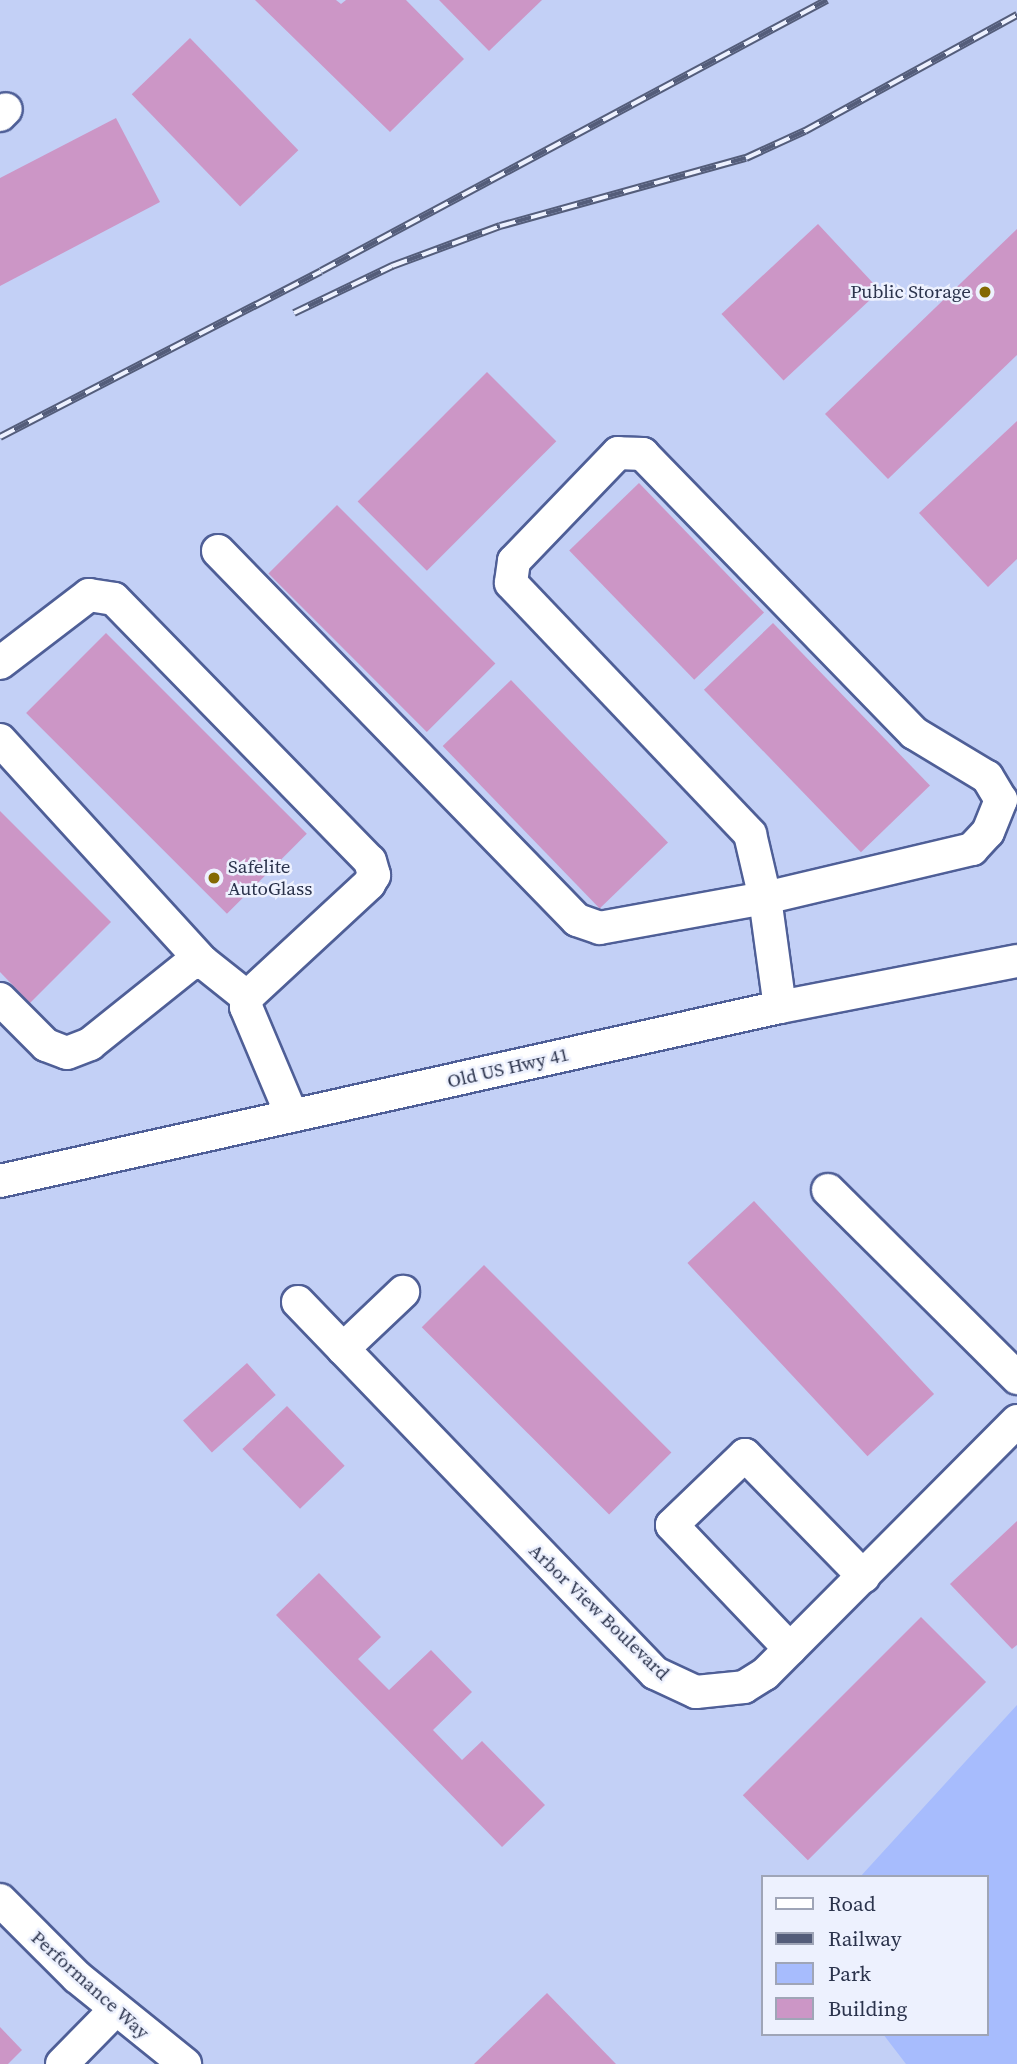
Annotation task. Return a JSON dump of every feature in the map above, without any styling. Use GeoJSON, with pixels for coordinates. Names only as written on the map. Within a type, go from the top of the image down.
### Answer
{"type":"FeatureCollection","features":[{"type":"Feature","properties":{"kind":"street"},"geometry":{"type":"LineString","coordinates":[[218,551],[577,920],[600,928],[765,898],[972,849],[988,832],[1001,800],[987,777],[914,733],[643,454],[618,453],[514,561],[511,583],[750,834],[765,898],[780,1007]]}},
{"type":"Feature","properties":{"kind":"street"},"geometry":{"type":"LineString","coordinates":[[0,663],[89,595],[114,599],[370,861],[374,875],[369,884],[247,996],[246,1007],[292,1116]]}},
{"type":"Feature","properties":{"kind":"street"},"geometry":{"type":"LineString","coordinates":[[0,740],[203,962],[247,996]]}},
{"type":"Feature","properties":{"kind":"street","name":"Old US Hwy 41"},"geometry":{"type":"LineString","coordinates":[[0,1181],[780,1007],[1017,961]]}},
{"type":"Feature","properties":{"kind":"street"},"geometry":{"type":"LineString","coordinates":[[0,999],[46,1045],[67,1053],[90,1044],[190,964],[203,962]]}},
{"type":"Feature","properties":{"kind":"street"},"geometry":{"type":"LineString","coordinates":[[828,1190],[1017,1378]]}},
{"type":"Feature","properties":{"kind":"street"},"geometry":{"type":"LineString","coordinates":[[343,1349],[403,1292]]}},
{"type":"Feature","properties":{"kind":"street","name":"Arbor View Boulevard"},"geometry":{"type":"LineString","coordinates":[[298,1302],[655,1673],[675,1686],[722,1692],[744,1687],[765,1674],[1017,1421]]}},
{"type":"Feature","properties":{"kind":"street"},"geometry":{"type":"LineString","coordinates":[[790,1649],[671,1525],[745,1455],[864,1577]]}},
{"type":"Feature","properties":{"kind":"street","name":"Performance Way"},"geometry":{"type":"LineString","coordinates":[[0,1900],[115,2010],[185,2064]]}},
{"type":"Feature","properties":{"kind":"street"},"geometry":{"type":"LineString","coordinates":[[62,2064],[115,2010]]}},
{"type":"Feature","properties":{"kind":"green space"},"geometry":{"type":"Polygon","coordinates":[[[1017,1705],[1017,2064],[906,2064],[885,2036],[989,2036],[989,1875],[862,1875],[1017,1705]]]}},
{"type":"Feature","properties":{"kind":"building"},"geometry":{"type":"Polygon","coordinates":[[[255,0],[336,0],[341,4],[346,0],[406,0],[464,59],[390,132],[255,0]]]}},
{"type":"Feature","properties":{"kind":"building"},"geometry":{"type":"Polygon","coordinates":[[[439,0],[542,0],[489,51],[439,0]]]}},
{"type":"Feature","properties":{"kind":"building"},"geometry":{"type":"Polygon","coordinates":[[[190,38],[298,150],[240,206],[132,94],[190,38]]]}},
{"type":"Feature","properties":{"kind":"building"},"geometry":{"type":"Polygon","coordinates":[[[116,118],[160,202],[0,286],[0,178],[116,118]]]}},
{"type":"Feature","properties":{"kind":"building","name":"Public Storage"},"geometry":{"type":"Polygon","coordinates":[[[818,224],[880,291],[784,381],[721,314],[818,224]]]}},
{"type":"Feature","properties":{"kind":"building","name":"Public Storage"},"geometry":{"type":"Polygon","coordinates":[[[1017,229],[1017,355],[888,479],[825,414],[1017,229]]]}},
{"type":"Feature","properties":{"kind":"building"},"geometry":{"type":"Polygon","coordinates":[[[487,372],[556,441],[427,571],[358,501],[487,372]]]}},
{"type":"Feature","properties":{"kind":"building"},"geometry":{"type":"Polygon","coordinates":[[[1017,421],[1017,559],[988,587],[919,513],[1017,421]]]}},
{"type":"Feature","properties":{"kind":"building"},"geometry":{"type":"Polygon","coordinates":[[[639,483],[764,612],[694,680],[569,550],[639,483]]]}},
{"type":"Feature","properties":{"kind":"building"},"geometry":{"type":"Polygon","coordinates":[[[337,505],[495,663],[427,732],[268,574],[337,505]]]}},
{"type":"Feature","properties":{"kind":"building"},"geometry":{"type":"Polygon","coordinates":[[[773,623],[930,786],[861,852],[704,690],[773,623]]]}},
{"type":"Feature","properties":{"kind":"building"},"geometry":{"type":"Polygon","coordinates":[[[106,633],[307,834],[227,914],[26,713],[106,633]]]}},
{"type":"Feature","properties":{"kind":"building"},"geometry":{"type":"Polygon","coordinates":[[[511,680],[668,843],[600,909],[443,746],[511,680]]]}},
{"type":"Feature","properties":{"kind":"building"},"geometry":{"type":"Polygon","coordinates":[[[0,811],[111,922],[30,1003],[0,972],[0,811]]]}},
{"type":"Feature","properties":{"kind":"building"},"geometry":{"type":"Polygon","coordinates":[[[754,1201],[934,1394],[867,1456],[687,1263],[754,1201]]]}},
{"type":"Feature","properties":{"kind":"building"},"geometry":{"type":"Polygon","coordinates":[[[484,1265],[671,1452],[609,1515],[422,1327],[484,1265]]]}},
{"type":"Feature","properties":{"kind":"building"},"geometry":{"type":"Polygon","coordinates":[[[247,1363],[276,1395],[212,1453],[183,1421],[247,1363]]]}},
{"type":"Feature","properties":{"kind":"building"},"geometry":{"type":"Polygon","coordinates":[[[287,1406],[345,1466],[300,1509],[242,1449],[287,1406]]]}},
{"type":"Feature","properties":{"kind":"building"},"geometry":{"type":"Polygon","coordinates":[[[1017,1521],[1017,1645],[1012,1649],[950,1584],[1017,1521]]]}},
{"type":"Feature","properties":{"kind":"building"},"geometry":{"type":"Polygon","coordinates":[[[319,1573],[381,1637],[358,1659],[389,1690],[431,1650],[472,1692],[433,1730],[462,1760],[482,1741],[545,1805],[502,1847],[276,1615],[319,1573]]]}},
{"type":"Feature","properties":{"kind":"building"},"geometry":{"type":"Polygon","coordinates":[[[921,1617],[986,1682],[808,1860],[743,1795],[921,1617]]]}},
{"type":"Feature","properties":{"kind":"building"},"geometry":{"type":"Polygon","coordinates":[[[547,1993],[616,2064],[474,2064],[547,1993]]]}},
{"type":"Feature","properties":{"kind":"building"},"geometry":{"type":"Polygon","coordinates":[[[0,2027],[22,2050],[8,2064],[0,2064],[0,2027]]]}},
{"type":"Feature","properties":{"kind":"railway"},"geometry":{"type":"LineString","coordinates":[[0,437],[321,271],[827,0]]}},
{"type":"Feature","properties":{"kind":"railway"},"geometry":{"type":"LineString","coordinates":[[294,313],[392,266],[500,226],[746,158],[805,131],[1017,15]]}},
{"type":"Feature","properties":{"kind":"place","name":"Public Storage"},"geometry":{"type":"Point","coordinates":[985,292]}},
{"type":"Feature","properties":{"kind":"place","name":"Safelite AutoGlass"},"geometry":{"type":"Point","coordinates":[214,878]}}]}
